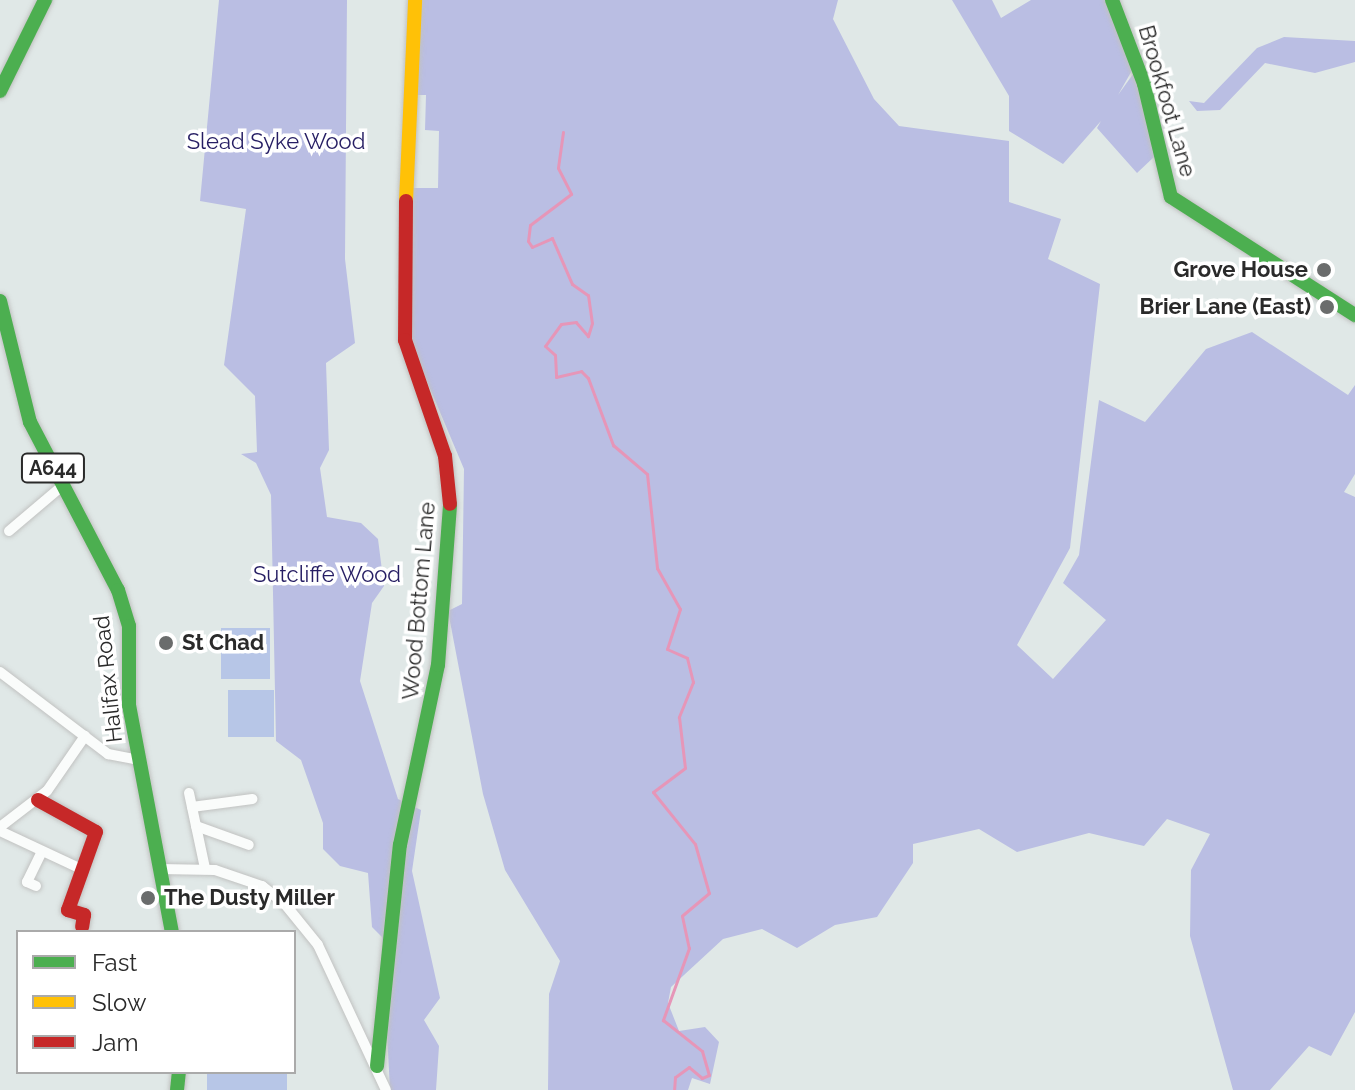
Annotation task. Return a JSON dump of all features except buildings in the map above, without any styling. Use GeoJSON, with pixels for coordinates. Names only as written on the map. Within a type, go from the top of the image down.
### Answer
{"type":"FeatureCollection","features":[{"type":"Feature","properties":{"kind":"street"},"geometry":{"type":"LineString","coordinates":[[0,91],[45,0]]}},
{"type":"Feature","properties":{"kind":"street","name":"Wood Bottom Lane"},"geometry":{"type":"LineString","coordinates":[[377,1066],[400,845],[438,665],[451,514],[445,456],[405,340],[401,297],[415,0]]}},
{"type":"Feature","properties":{"kind":"street","name":"Brookfoot Lane"},"geometry":{"type":"LineString","coordinates":[[1112,0],[1144,84],[1171,197],[1351,312]]}},
{"type":"Feature","properties":{"kind":"street","name":"Halifax Road"},"geometry":{"type":"LineString","coordinates":[[0,301],[30,422],[129,626],[138,760],[172,930]]}},
{"type":"Feature","properties":{"kind":"street"},"geometry":{"type":"LineString","coordinates":[[9,531],[62,486]]}},
{"type":"Feature","properties":{"kind":"street"},"geometry":{"type":"LineString","coordinates":[[0,672],[108,754],[138,760]]}},
{"type":"Feature","properties":{"kind":"street"},"geometry":{"type":"LineString","coordinates":[[77,867],[0,829],[38,800],[85,736]]}},
{"type":"Feature","properties":{"kind":"street"},"geometry":{"type":"LineString","coordinates":[[189,793],[205,868]]}},
{"type":"Feature","properties":{"kind":"street"},"geometry":{"type":"LineString","coordinates":[[192,807],[252,799]]}},
{"type":"Feature","properties":{"kind":"street"},"geometry":{"type":"LineString","coordinates":[[38,800],[96,832],[68,910],[84,915],[82,927]]}},
{"type":"Feature","properties":{"kind":"street"},"geometry":{"type":"LineString","coordinates":[[196,826],[249,845]]}},
{"type":"Feature","properties":{"kind":"street"},"geometry":{"type":"LineString","coordinates":[[36,886],[27,882],[42,851]]}},
{"type":"Feature","properties":{"kind":"street"},"geometry":{"type":"LineString","coordinates":[[160,869],[205,868],[262,886],[297,917],[318,945],[386,1090]]}},
{"type":"Feature","properties":{"kind":"green space"},"geometry":{"type":"Polygon","coordinates":[[[219,0],[347,0],[345,259],[355,343],[326,363],[329,450],[320,468],[327,517],[361,523],[378,539],[384,586],[372,603],[360,681],[398,799],[421,810],[412,871],[440,998],[424,1020],[439,1046],[436,1090],[390,1090],[382,937],[372,927],[368,873],[340,866],[323,849],[323,823],[301,760],[276,741],[271,495],[256,463],[241,454],[257,452],[255,396],[224,365],[246,209],[200,201],[219,0]]]}},
{"type":"Feature","properties":{"kind":"green space"},"geometry":{"type":"Polygon","coordinates":[[[420,0],[838,0],[833,19],[874,99],[899,126],[1009,141],[1009,202],[1061,219],[1048,259],[1100,284],[1070,548],[1017,645],[1053,679],[1106,620],[1063,583],[1079,555],[1099,400],[1145,422],[1206,349],[1252,332],[1348,395],[1355,385],[1355,474],[1344,492],[1355,497],[1355,1012],[1331,1056],[1309,1046],[1270,1090],[1233,1090],[1190,936],[1191,870],[1210,834],[1167,819],[1144,846],[1089,833],[1017,852],[979,829],[913,844],[913,863],[877,917],[835,925],[797,948],[762,929],[723,939],[671,987],[668,1003],[679,1031],[705,1027],[719,1042],[710,1084],[692,1078],[688,1090],[548,1090],[549,994],[560,961],[505,870],[483,794],[448,611],[462,604],[464,469],[412,346],[405,307],[408,188],[438,188],[439,131],[425,130],[426,95],[410,95],[420,0]]]}},
{"type":"Feature","properties":{"kind":"green space"},"geometry":{"type":"Polygon","coordinates":[[[952,0],[992,0],[1001,18],[1031,0],[1106,0],[1134,67],[1118,95],[1136,70],[1155,156],[1137,173],[1097,128],[1101,121],[1063,164],[1009,131],[1009,96],[952,0]]]}},
{"type":"Feature","properties":{"kind":"green space"},"geometry":{"type":"Polygon","coordinates":[[[1284,37],[1355,41],[1355,62],[1315,73],[1265,63],[1220,110],[1197,111],[1189,101],[1204,103],[1257,48],[1284,37]]]}},
{"type":"Feature","properties":{"kind":"shaded area"},"geometry":{"type":"Polygon","coordinates":[[[221,628],[270,628],[270,679],[221,679],[221,628]]]}},
{"type":"Feature","properties":{"kind":"shaded area"},"geometry":{"type":"Polygon","coordinates":[[[228,690],[274,690],[274,737],[228,737],[228,690]]]}},
{"type":"Feature","properties":{"kind":"shaded area"},"geometry":{"type":"Polygon","coordinates":[[[207,1074],[287,1074],[287,1090],[207,1090],[207,1074]]]}},
{"type":"Feature","properties":{"kind":"waterway"},"geometry":{"type":"LineString","coordinates":[[563,132],[558,168],[571,194],[530,225],[528,241],[532,247],[552,238],[572,284],[588,295],[592,323],[588,336],[576,322],[561,324],[545,346],[555,355],[556,377],[581,371],[588,378],[613,445],[647,474],[657,568],[680,609],[667,649],[687,658],[693,682],[679,717],[685,768],[653,792],[695,844],[709,893],[682,916],[689,948],[663,1020],[702,1051],[709,1075],[702,1078],[689,1067],[675,1077],[674,1090]]}},
{"type":"Feature","properties":{"kind":"traffic: fast"},"geometry":{"type":"LineString","coordinates":[[0,91],[45,0]]}},
{"type":"Feature","properties":{"kind":"traffic: fast"},"geometry":{"type":"LineString","coordinates":[[1112,0],[1144,84],[1171,197],[1355,315]]}},
{"type":"Feature","properties":{"kind":"traffic: fast"},"geometry":{"type":"LineString","coordinates":[[0,301],[30,422],[118,590],[129,626],[129,705],[172,930]]}},
{"type":"Feature","properties":{"kind":"traffic: fast"},"geometry":{"type":"LineString","coordinates":[[377,1066],[400,845],[438,665],[450,504]]}},
{"type":"Feature","properties":{"kind":"traffic: fast"},"geometry":{"type":"LineString","coordinates":[[177,1090],[179,1074]]}},
{"type":"Feature","properties":{"kind":"traffic: slow"},"geometry":{"type":"LineString","coordinates":[[406,201],[415,0]]}},
{"type":"Feature","properties":{"kind":"traffic: jam"},"geometry":{"type":"LineString","coordinates":[[406,201],[405,340],[445,456],[450,504]]}},
{"type":"Feature","properties":{"kind":"traffic: jam"},"geometry":{"type":"LineString","coordinates":[[38,800],[96,832],[68,910],[84,915],[82,927]]}},
{"type":"Feature","properties":{"kind":"place","name":"Grove House"},"geometry":{"type":"Point","coordinates":[1324,270]}},
{"type":"Feature","properties":{"kind":"place","name":"Brier Lane (East)"},"geometry":{"type":"Point","coordinates":[1327,307]}},
{"type":"Feature","properties":{"kind":"place","name":"St Chad"},"geometry":{"type":"Point","coordinates":[166,643]}},
{"type":"Feature","properties":{"kind":"place","name":"The Dusty Miller"},"geometry":{"type":"Point","coordinates":[148,898]}},
{"type":"Feature","properties":{"kind":"park label","name":"Slead Syke Wood"},"geometry":{"type":"Point","coordinates":[276,142]}},
{"type":"Feature","properties":{"kind":"park label","name":"Sutcliffe Wood"},"geometry":{"type":"Point","coordinates":[327,575]}}]}
